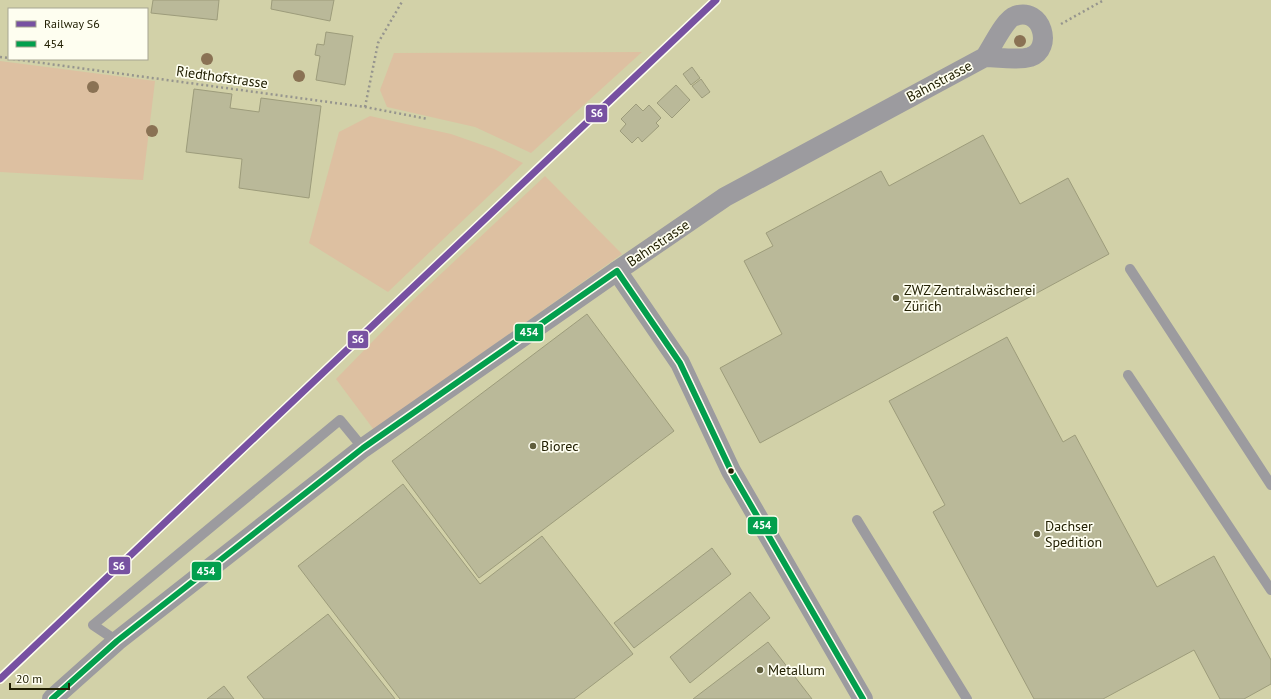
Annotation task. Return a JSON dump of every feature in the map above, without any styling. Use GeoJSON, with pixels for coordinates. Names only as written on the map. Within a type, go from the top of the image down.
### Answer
{"type":"FeatureCollection","features":[{"type":"Feature","properties":{"kind":"street","name":"Bahnstrasse"},"geometry":{"type":"LineString","coordinates":[[52,699],[117,641],[363,448],[617,271],[725,197],[985,57],[997,40],[1004,24],[1014,16],[1027,14],[1038,20],[1044,34],[1041,47],[1032,56],[1020,59],[985,57]]}},
{"type":"Feature","properties":{"kind":"street"},"geometry":{"type":"LineString","coordinates":[[617,271],[680,363],[731,471],[863,699]]}},
{"type":"Feature","properties":{"kind":"lane"},"geometry":{"type":"LineString","coordinates":[[1130,269],[1271,485]]}},
{"type":"Feature","properties":{"kind":"lane"},"geometry":{"type":"LineString","coordinates":[[1128,376],[1271,590]]}},
{"type":"Feature","properties":{"kind":"lane"},"geometry":{"type":"LineString","coordinates":[[117,641],[93,625],[340,420],[363,448]]}},
{"type":"Feature","properties":{"kind":"lane"},"geometry":{"type":"LineString","coordinates":[[857,520],[967,699]]}},
{"type":"Feature","properties":{"kind":"path"},"geometry":{"type":"LineString","coordinates":[[365,107],[378,43],[403,0]]}},
{"type":"Feature","properties":{"kind":"path"},"geometry":{"type":"LineString","coordinates":[[1044,34],[1104,0]]}},
{"type":"Feature","properties":{"kind":"path","name":"Riedthofstrasse"},"geometry":{"type":"LineString","coordinates":[[20,60],[365,107],[428,119]]}},
{"type":"Feature","properties":{"kind":"shaded area"},"geometry":{"type":"Polygon","coordinates":[[[642,52],[531,153],[475,127],[387,107],[380,90],[394,53],[642,52]]]}},
{"type":"Feature","properties":{"kind":"shaded area"},"geometry":{"type":"Polygon","coordinates":[[[0,61],[155,81],[143,180],[0,172],[0,61]]]}},
{"type":"Feature","properties":{"kind":"shaded area"},"geometry":{"type":"Polygon","coordinates":[[[370,116],[451,134],[494,149],[523,163],[388,292],[309,243],[339,132],[370,116]]]}},
{"type":"Feature","properties":{"kind":"shaded area"},"geometry":{"type":"Polygon","coordinates":[[[545,176],[622,254],[374,430],[336,379],[411,302],[545,176]]]}},
{"type":"Feature","properties":{"kind":"building"},"geometry":{"type":"Polygon","coordinates":[[[153,0],[219,0],[217,20],[151,13],[153,0]]]}},
{"type":"Feature","properties":{"kind":"building"},"geometry":{"type":"Polygon","coordinates":[[[272,0],[334,0],[330,21],[271,9],[272,0]]]}},
{"type":"Feature","properties":{"kind":"building"},"geometry":{"type":"Polygon","coordinates":[[[326,32],[353,36],[345,85],[316,80],[320,56],[315,55],[317,44],[324,45],[326,32]]]}},
{"type":"Feature","properties":{"kind":"building"},"geometry":{"type":"Polygon","coordinates":[[[692,67],[700,78],[691,85],[683,74],[692,67]]]}},
{"type":"Feature","properties":{"kind":"building"},"geometry":{"type":"Polygon","coordinates":[[[701,79],[710,92],[702,98],[692,86],[701,79]]]}},
{"type":"Feature","properties":{"kind":"building"},"geometry":{"type":"Polygon","coordinates":[[[676,85],[690,100],[672,118],[657,103],[676,85]]]}},
{"type":"Feature","properties":{"kind":"building"},"geometry":{"type":"Polygon","coordinates":[[[194,89],[232,94],[230,108],[259,112],[261,98],[321,106],[309,198],[239,188],[242,159],[186,152],[194,89]]]}},
{"type":"Feature","properties":{"kind":"building"},"geometry":{"type":"Polygon","coordinates":[[[636,104],[643,111],[649,105],[661,118],[656,123],[659,126],[642,142],[638,137],[632,143],[620,131],[626,124],[621,119],[636,104]]]}},
{"type":"Feature","properties":{"kind":"building","name":"ZWZ Zentralwäscherei Zürich"},"geometry":{"type":"Polygon","coordinates":[[[983,135],[1020,204],[1068,178],[1109,254],[760,443],[720,368],[782,334],[744,261],[773,246],[766,233],[881,171],[889,186],[983,135]]]}},
{"type":"Feature","properties":{"kind":"building","name":"Biorec"},"geometry":{"type":"Polygon","coordinates":[[[587,314],[674,431],[479,578],[392,461],[587,314]]]}},
{"type":"Feature","properties":{"kind":"building","name":"Dachser Spedition"},"geometry":{"type":"Polygon","coordinates":[[[1007,337],[1063,442],[1075,435],[1157,587],[1214,556],[1271,660],[1271,684],[1244,699],[1220,699],[1194,650],[1103,699],[1034,699],[933,512],[945,505],[889,401],[1007,337]]]}},
{"type":"Feature","properties":{"kind":"building"},"geometry":{"type":"Polygon","coordinates":[[[403,484],[480,584],[542,536],[633,654],[574,699],[400,699],[298,566],[403,484]]]}},
{"type":"Feature","properties":{"kind":"building"},"geometry":{"type":"Polygon","coordinates":[[[712,548],[731,574],[634,648],[614,623],[712,548]]]}},
{"type":"Feature","properties":{"kind":"building"},"geometry":{"type":"Polygon","coordinates":[[[750,592],[770,618],[690,683],[670,657],[750,592]]]}},
{"type":"Feature","properties":{"kind":"building"},"geometry":{"type":"Polygon","coordinates":[[[328,614],[395,699],[264,699],[247,677],[328,614]]]}},
{"type":"Feature","properties":{"kind":"building","name":"Metallum"},"geometry":{"type":"Polygon","coordinates":[[[768,642],[812,699],[693,699],[768,642]]]}},
{"type":"Feature","properties":{"kind":"building"},"geometry":{"type":"Polygon","coordinates":[[[224,686],[234,699],[207,699],[224,686]]]}},
{"type":"Feature","properties":{"kind":"rail line","name":"S6"},"geometry":{"type":"LineString","coordinates":[[0,679],[716,0]]}},
{"type":"Feature","properties":{"kind":"transit line","name":"454"},"geometry":{"type":"LineString","coordinates":[[52,699],[117,641],[363,448],[617,271],[680,363],[731,471],[863,699]]}},
{"type":"Feature","properties":{"kind":"place","name":"ZWZ Zentralwäscherei Zürich"},"geometry":{"type":"Point","coordinates":[896,298]}},
{"type":"Feature","properties":{"kind":"place","name":"Biorec"},"geometry":{"type":"Point","coordinates":[533,446]}},
{"type":"Feature","properties":{"kind":"place","name":"Dachser Spedition"},"geometry":{"type":"Point","coordinates":[1037,534]}},
{"type":"Feature","properties":{"kind":"place","name":"Metallum"},"geometry":{"type":"Point","coordinates":[760,670]}}]}
